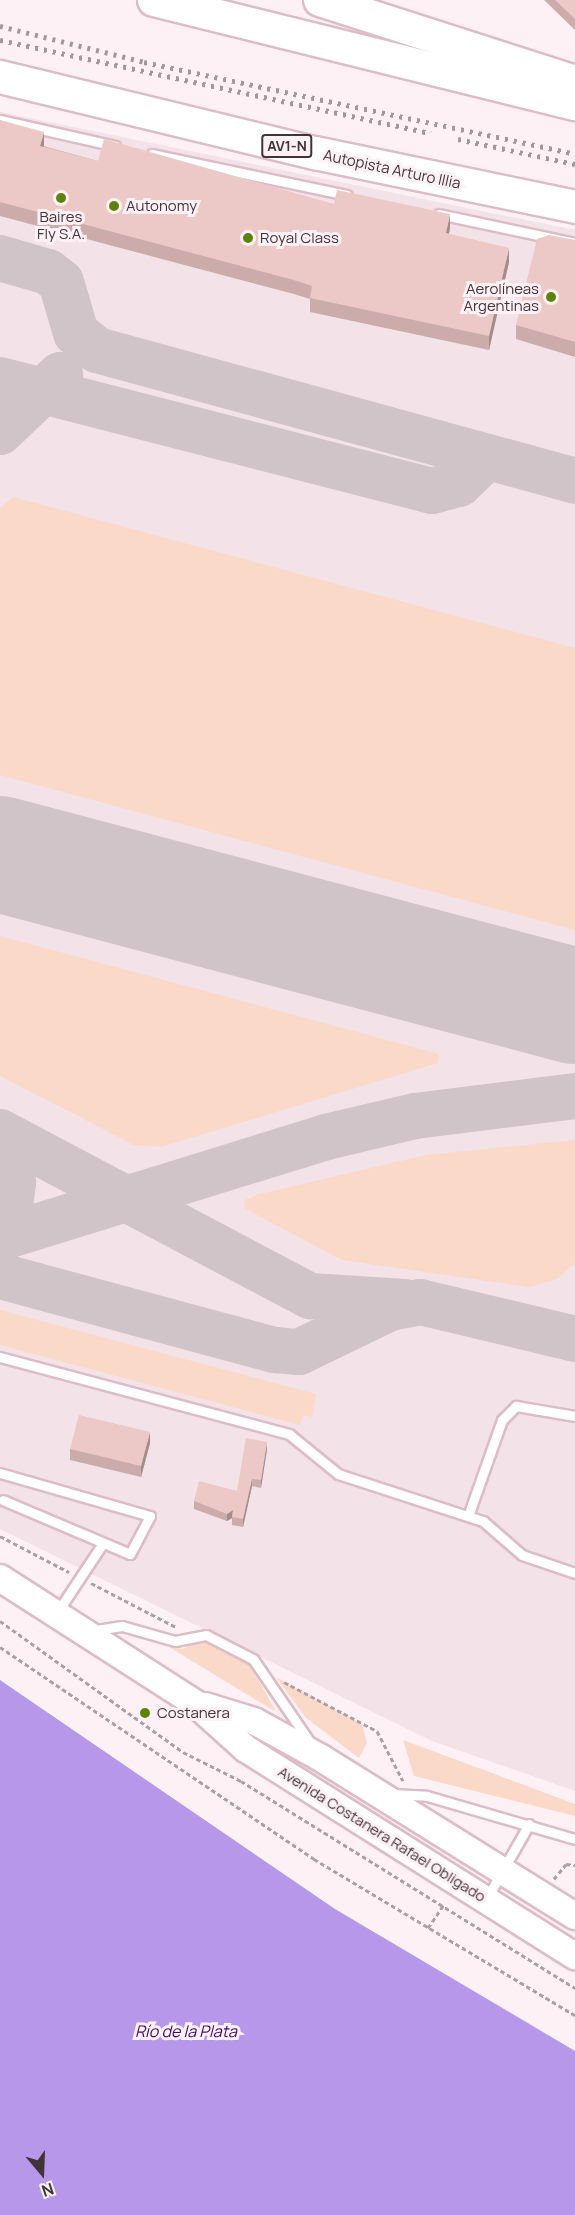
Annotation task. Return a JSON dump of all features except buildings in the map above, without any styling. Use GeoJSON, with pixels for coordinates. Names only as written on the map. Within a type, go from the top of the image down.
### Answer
{"type":"FeatureCollection","features":[{"type":"Feature","properties":{"kind":"highway"},"geometry":{"type":"LineString","coordinates":[[154,0],[575,104]]}},
{"type":"Feature","properties":{"kind":"highway"},"geometry":{"type":"LineString","coordinates":[[320,0],[575,82]]}},
{"type":"Feature","properties":{"kind":"highway","name":"Autopista Arturo Illia"},"geometry":{"type":"LineString","coordinates":[[0,77],[303,150],[575,207]]}},
{"type":"Feature","properties":{"kind":"main road","name":"Avenida Costanera Rafael Obligado"},"geometry":{"type":"LineString","coordinates":[[0,1578],[196,1704],[246,1749],[575,1956]]}},
{"type":"Feature","properties":{"kind":"main road","name":"Avenida Costanera Rafael Obligado"},"geometry":{"type":"LineString","coordinates":[[196,1704],[254,1721],[321,1758],[381,1793],[575,1916]]}},
{"type":"Feature","properties":{"kind":"lane"},"geometry":{"type":"LineString","coordinates":[[0,120],[133,150]]}},
{"type":"Feature","properties":{"kind":"lane"},"geometry":{"type":"LineString","coordinates":[[145,152],[356,197]]}},
{"type":"Feature","properties":{"kind":"lane"},"geometry":{"type":"LineString","coordinates":[[425,211],[575,243]]}},
{"type":"Feature","properties":{"kind":"lane"},"geometry":{"type":"LineString","coordinates":[[0,1357],[289,1434],[338,1474],[483,1521],[522,1555],[575,1574]]}},
{"type":"Feature","properties":{"kind":"lane"},"geometry":{"type":"LineString","coordinates":[[468,1516],[502,1420],[516,1406],[575,1416]]}},
{"type":"Feature","properties":{"kind":"lane"},"geometry":{"type":"LineString","coordinates":[[0,1473],[150,1516],[130,1554],[3,1500]]}},
{"type":"Feature","properties":{"kind":"lane"},"geometry":{"type":"LineString","coordinates":[[56,1614],[103,1543]]}},
{"type":"Feature","properties":{"kind":"lane"},"geometry":{"type":"LineString","coordinates":[[85,1632],[122,1626],[175,1641],[191,1634],[206,1635],[249,1657],[321,1758]]}},
{"type":"Feature","properties":{"kind":"lane"},"geometry":{"type":"LineString","coordinates":[[381,1793],[427,1796],[575,1839]]}},
{"type":"Feature","properties":{"kind":"lane"},"geometry":{"type":"LineString","coordinates":[[486,1900],[529,1824]]}},
{"type":"Feature","properties":{"kind":"path"},"geometry":{"type":"LineString","coordinates":[[0,1536],[191,1634]]}},
{"type":"Feature","properties":{"kind":"path"},"geometry":{"type":"LineString","coordinates":[[0,1622],[173,1746],[444,1904],[575,1988]]}},
{"type":"Feature","properties":{"kind":"path"},"geometry":{"type":"LineString","coordinates":[[0,1647],[314,1859],[575,2015]]}},
{"type":"Feature","properties":{"kind":"path"},"geometry":{"type":"LineString","coordinates":[[259,1668],[377,1731],[400,1779],[427,1796]]}},
{"type":"Feature","properties":{"kind":"path"},"geometry":{"type":"LineString","coordinates":[[553,1880],[566,1864],[575,1865]]}},
{"type":"Feature","properties":{"kind":"path"},"geometry":{"type":"LineString","coordinates":[[545,1875],[560,1885]]}},
{"type":"Feature","properties":{"kind":"path"},"geometry":{"type":"LineString","coordinates":[[428,1929],[444,1904]]}},
{"type":"Feature","properties":{"kind":"shaded area"},"geometry":{"type":"Polygon","coordinates":[[[0,112],[575,230],[575,1791],[432,1741],[0,1529],[0,112]]]}},
{"type":"Feature","properties":{"kind":"shaded area"},"geometry":{"type":"Polygon","coordinates":[[[13,497],[575,648],[575,930],[0,775],[0,508],[13,497]]]}},
{"type":"Feature","properties":{"kind":"shaded area"},"geometry":{"type":"Polygon","coordinates":[[[0,936],[439,1054],[438,1063],[161,1147],[134,1145],[0,1076],[0,936]]]}},
{"type":"Feature","properties":{"kind":"shaded area"},"geometry":{"type":"Polygon","coordinates":[[[575,1140],[575,1263],[557,1279],[529,1287],[342,1260],[244,1208],[245,1200],[256,1195],[426,1155],[575,1140]]]}},
{"type":"Feature","properties":{"kind":"shaded area"},"geometry":{"type":"Polygon","coordinates":[[[0,1310],[316,1394],[312,1417],[303,1415],[300,1425],[0,1345],[0,1310]]]}},
{"type":"Feature","properties":{"kind":"shaded area"},"geometry":{"type":"Polygon","coordinates":[[[200,1639],[249,1663],[276,1712],[169,1647],[183,1649],[200,1639]]]}},
{"type":"Feature","properties":{"kind":"shaded area"},"geometry":{"type":"Polygon","coordinates":[[[276,1677],[362,1724],[367,1743],[359,1758],[306,1718],[276,1677]]]}},
{"type":"Feature","properties":{"kind":"shaded area"},"geometry":{"type":"Polygon","coordinates":[[[403,1740],[575,1804],[575,1816],[414,1776],[403,1740]]]}},
{"type":"Feature","properties":{"kind":"water","name":"Río de la Plata"},"geometry":{"type":"Polygon","coordinates":[[[0,1680],[335,1909],[575,2051],[575,2215],[0,2215],[0,1680]]]}},
{"type":"Feature","properties":{"kind":"taxiway"},"geometry":{"type":"LineString","coordinates":[[0,258],[48,272],[61,282],[76,333],[97,350],[575,481]]}},
{"type":"Feature","properties":{"kind":"taxiway"},"geometry":{"type":"LineString","coordinates":[[0,432],[60,375]]}},
{"type":"Feature","properties":{"kind":"taxiway"},"geometry":{"type":"LineString","coordinates":[[0,380],[432,491],[459,484],[487,457]]}},
{"type":"Feature","properties":{"kind":"taxiway"},"geometry":{"type":"LineString","coordinates":[[0,1238],[326,1137],[415,1116],[575,1096]]}},
{"type":"Feature","properties":{"kind":"taxiway"},"geometry":{"type":"LineString","coordinates":[[0,1132],[310,1296],[405,1302]]}},
{"type":"Feature","properties":{"kind":"taxiway"},"geometry":{"type":"LineString","coordinates":[[0,1135],[11,1157],[13,1183],[9,1217],[0,1225]]}},
{"type":"Feature","properties":{"kind":"taxiway"},"geometry":{"type":"LineString","coordinates":[[0,1276],[275,1350],[299,1352],[390,1308],[420,1302],[575,1339]]}},
{"type":"Feature","properties":{"kind":"runway"},"geometry":{"type":"LineString","coordinates":[[0,854],[575,1006]]}},
{"type":"Feature","properties":{"kind":"railway"},"geometry":{"type":"LineString","coordinates":[[0,26],[144,62],[575,154]]}},
{"type":"Feature","properties":{"kind":"railway"},"geometry":{"type":"LineString","coordinates":[[0,40],[431,133]]}},
{"type":"Feature","properties":{"kind":"railway"},"geometry":{"type":"LineString","coordinates":[[458,139],[575,164]]}},
{"type":"Feature","properties":{"kind":"place","name":"Baires Fly S.A."},"geometry":{"type":"Point","coordinates":[61,198]}},
{"type":"Feature","properties":{"kind":"place","name":"Autonomy"},"geometry":{"type":"Point","coordinates":[114,206]}},
{"type":"Feature","properties":{"kind":"place","name":"Royal Class"},"geometry":{"type":"Point","coordinates":[248,238]}},
{"type":"Feature","properties":{"kind":"place","name":"Aerolíneas Argentinas"},"geometry":{"type":"Point","coordinates":[551,297]}},
{"type":"Feature","properties":{"kind":"place","name":"Costanera"},"geometry":{"type":"Point","coordinates":[145,1713]}}]}
